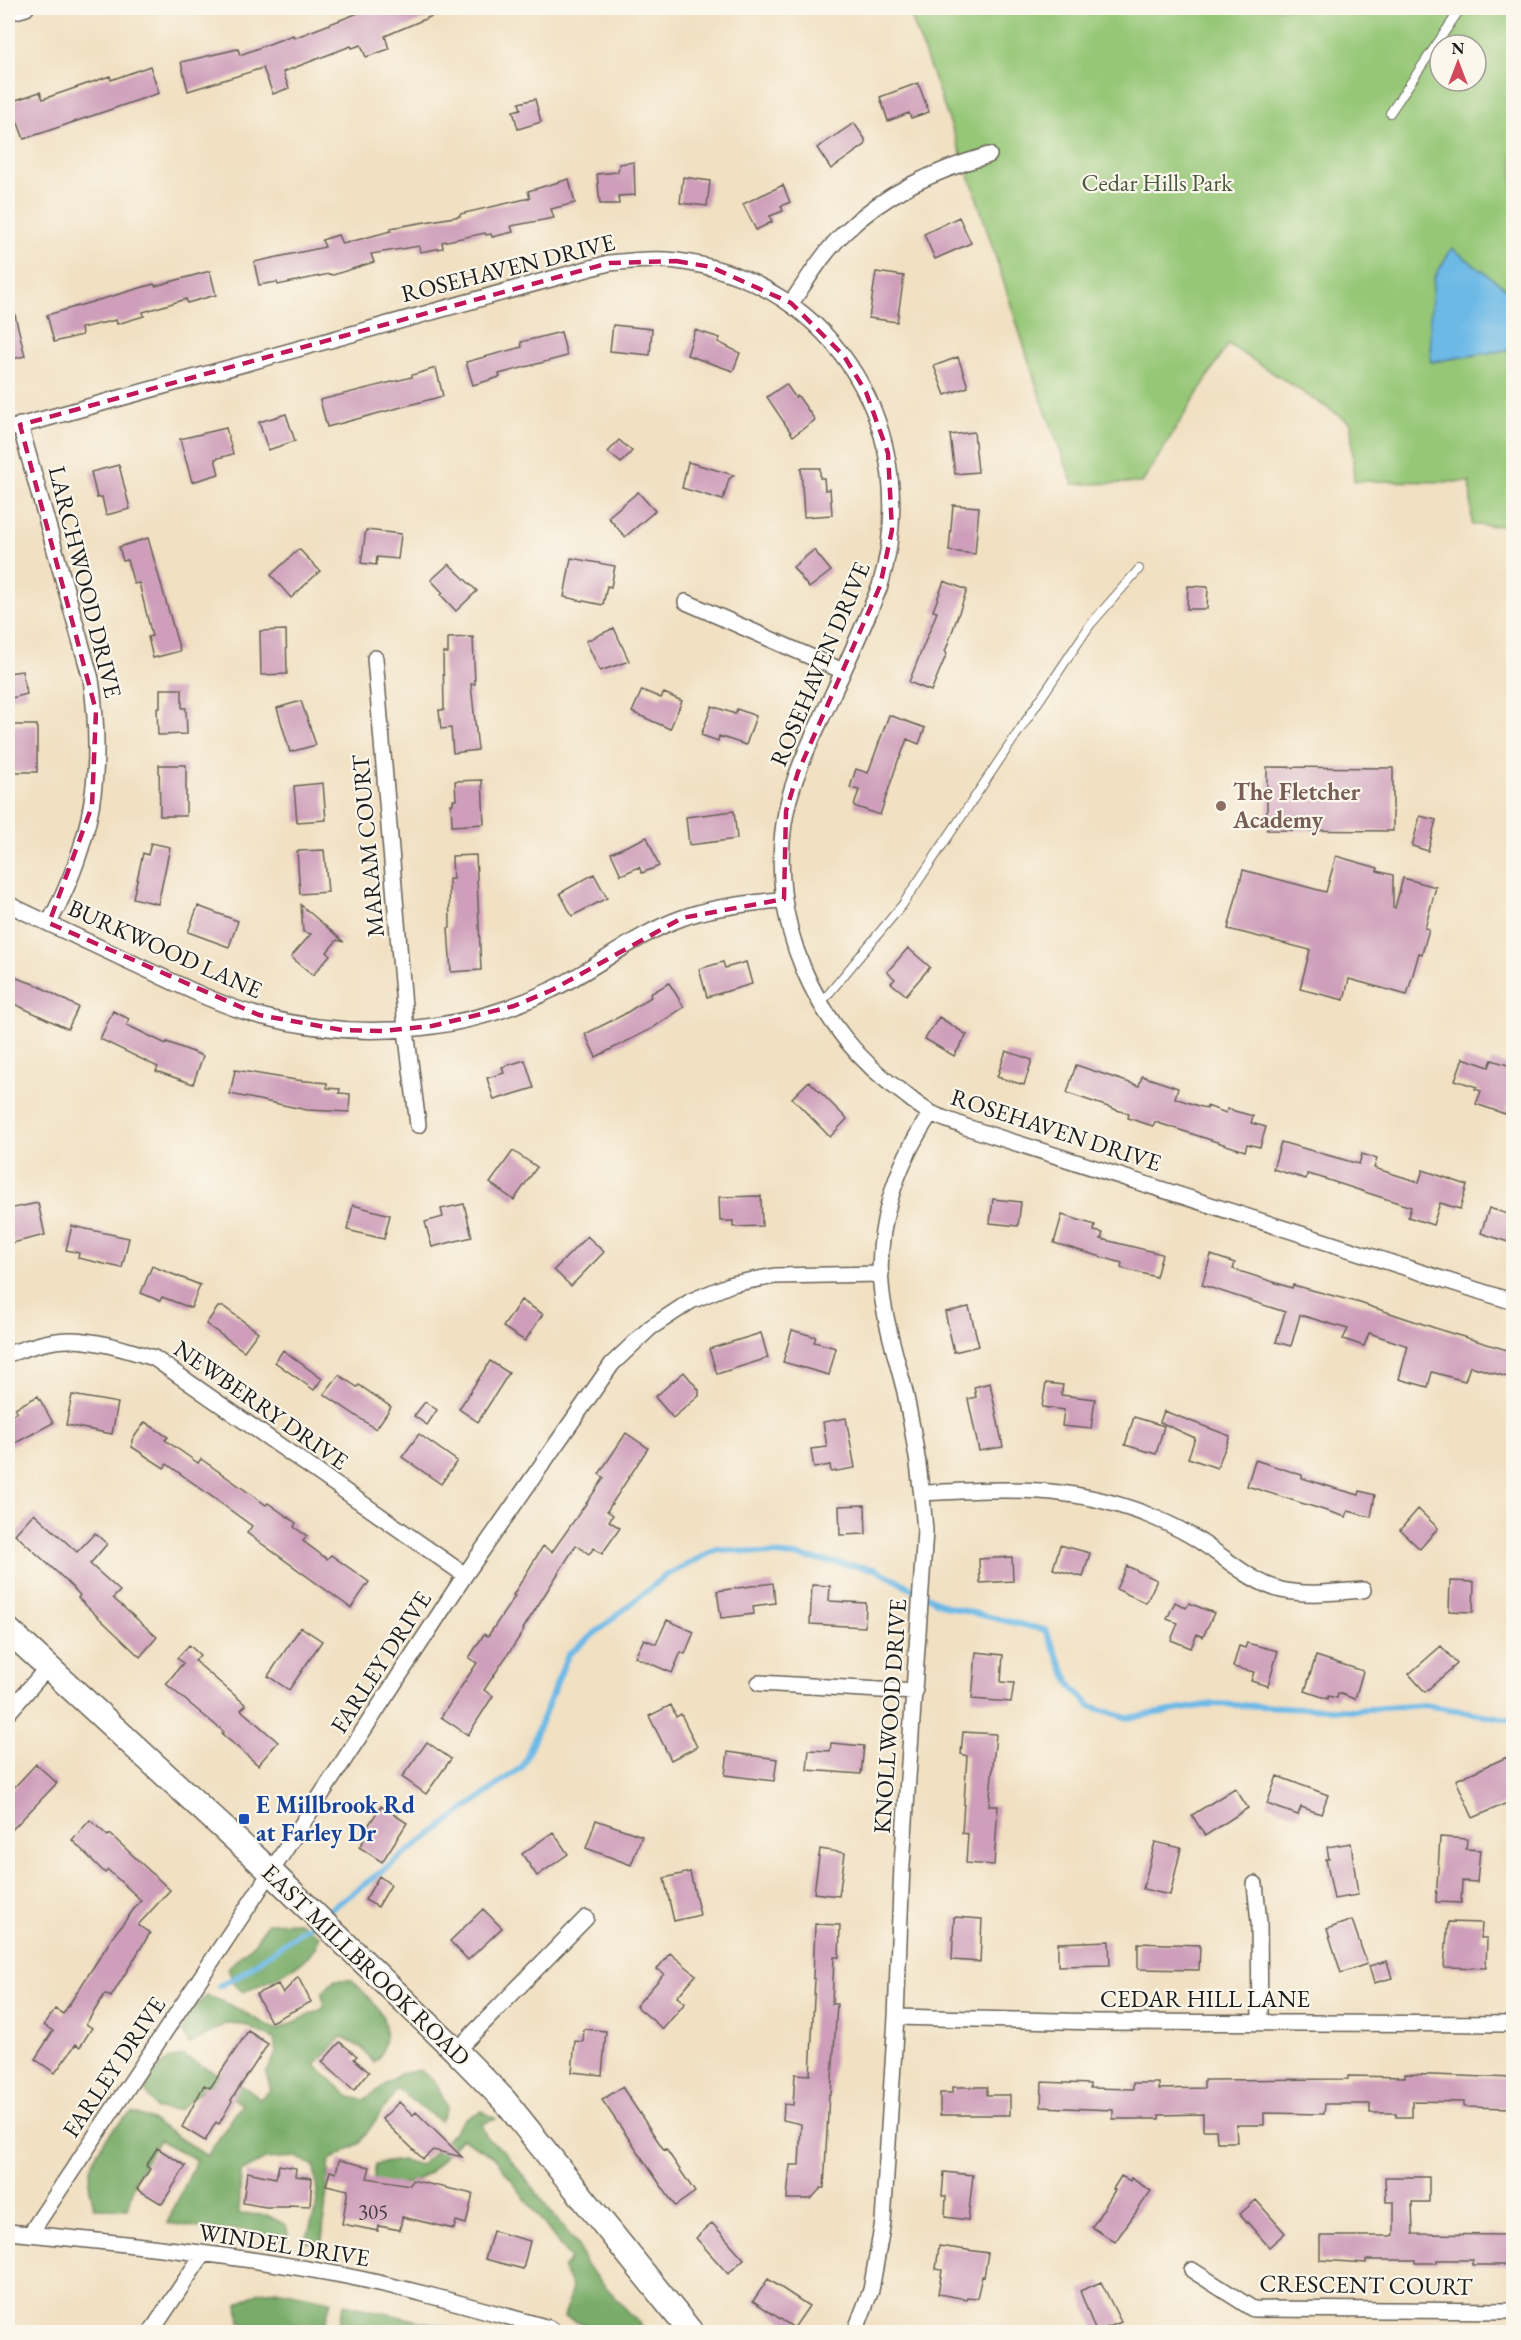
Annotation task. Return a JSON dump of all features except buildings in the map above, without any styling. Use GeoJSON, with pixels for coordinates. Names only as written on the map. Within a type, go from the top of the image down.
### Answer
{"type":"FeatureCollection","features":[{"type":"Feature","properties":{"kind":"main road","name":"EAST MILLBROOK ROAD"},"geometry":{"type":"LineString","coordinates":[[8,1630],[271,1872],[504,2100],[691,2332]]}},
{"type":"Feature","properties":{"kind":"street"},"geometry":{"type":"LineString","coordinates":[[8,13],[27,8]]}},
{"type":"Feature","properties":{"kind":"street"},"geometry":{"type":"LineString","coordinates":[[791,303],[821,259],[868,211],[896,192],[927,176],[989,155]]}},
{"type":"Feature","properties":{"kind":"street","name":"ROSEHAVEN DRIVE"},"geometry":{"type":"LineString","coordinates":[[14,427],[609,262],[676,261],[711,267],[734,274],[791,303],[844,356],[866,392],[877,417],[888,453],[892,489],[892,530],[888,559],[880,586],[798,772],[786,811],[782,846],[784,899],[795,951],[839,1034],[885,1081],[931,1113],[966,1127],[1514,1302]]}},
{"type":"Feature","properties":{"kind":"street","name":"LARCHWOOD DRIVE"},"geometry":{"type":"LineString","coordinates":[[14,427],[91,680],[97,729],[97,775],[92,806],[83,840],[49,923]]}},
{"type":"Feature","properties":{"kind":"street"},"geometry":{"type":"LineString","coordinates":[[686,602],[843,671]]}},
{"type":"Feature","properties":{"kind":"street","name":"MARAM COURT"},"geometry":{"type":"LineString","coordinates":[[375,658],[406,1030],[418,1125]]}},
{"type":"Feature","properties":{"kind":"street","name":"BURKWOOD LANE"},"geometry":{"type":"LineString","coordinates":[[8,904],[193,990],[259,1015],[342,1030],[406,1030],[468,1019],[514,1006],[552,990],[639,937],[682,918],[784,899]]}},
{"type":"Feature","properties":{"kind":"street","name":"KNOLLWOOD DRIVE"},"geometry":{"type":"LineString","coordinates":[[855,2332],[871,2290],[883,2222],[896,2017],[902,1865],[925,1531],[923,1493],[917,1452],[882,1294],[881,1274],[885,1216],[895,1182],[920,1129],[931,1113]]}},
{"type":"Feature","properties":{"kind":"street","name":"FARLEY DRIVE"},"geometry":{"type":"LineString","coordinates":[[30,2234],[465,1575],[612,1364],[650,1328],[691,1301],[732,1284],[775,1275],[881,1274]]}},
{"type":"Feature","properties":{"kind":"street","name":"NEWBERRY DRIVE"},"geometry":{"type":"LineString","coordinates":[[8,1354],[29,1347],[70,1340],[107,1345],[154,1358],[465,1575]]}},
{"type":"Feature","properties":{"kind":"street"},"geometry":{"type":"LineString","coordinates":[[923,1493],[1005,1488],[1045,1490],[1114,1503],[1187,1533],[1263,1583],[1281,1590],[1322,1593],[1363,1590]]}},
{"type":"Feature","properties":{"kind":"street"},"geometry":{"type":"LineString","coordinates":[[8,1713],[48,1667]]}},
{"type":"Feature","properties":{"kind":"street"},"geometry":{"type":"LineString","coordinates":[[759,1683],[915,1692]]}},
{"type":"Feature","properties":{"kind":"street"},"geometry":{"type":"LineString","coordinates":[[1255,1884],[1259,1922],[1260,2022]]}},
{"type":"Feature","properties":{"kind":"street"},"geometry":{"type":"LineString","coordinates":[[456,2051],[586,1918]]}},
{"type":"Feature","properties":{"kind":"street","name":"CEDAR HILL LANE"},"geometry":{"type":"LineString","coordinates":[[896,2017],[1064,2021],[1514,2024]]}},
{"type":"Feature","properties":{"kind":"street","name":"WINDEL DRIVE"},"geometry":{"type":"LineString","coordinates":[[8,2232],[202,2254],[343,2276],[454,2301],[551,2330]]}},
{"type":"Feature","properties":{"kind":"street"},"geometry":{"type":"LineString","coordinates":[[151,2332],[202,2254]]}},
{"type":"Feature","properties":{"kind":"street","name":"CRESCENT COURT"},"geometry":{"type":"LineString","coordinates":[[1192,2270],[1253,2309],[1514,2311]]}},
{"type":"Feature","properties":{"kind":"lane"},"geometry":{"type":"LineString","coordinates":[[1390,113],[1461,8]]}},
{"type":"Feature","properties":{"kind":"lane"},"geometry":{"type":"LineString","coordinates":[[821,1003],[903,904],[1090,625],[1139,569]]}},
{"type":"Feature","properties":{"kind":"highlighted area"},"geometry":{"type":"Polygon","coordinates":[[[676,261],[711,267],[791,303],[844,356],[866,392],[888,453],[892,530],[880,586],[798,772],[786,811],[784,899],[682,918],[552,990],[514,1006],[432,1026],[382,1031],[342,1030],[259,1015],[49,923],[92,806],[96,711],[20,425],[609,263],[676,261]]]}},
{"type":"Feature","properties":{"kind":"green space","name":"Cedar Hills Park"},"geometry":{"type":"Polygon","coordinates":[[[908,8],[1513,8],[1513,526],[1472,525],[1470,482],[1354,481],[1351,423],[1228,344],[1142,483],[1073,484],[1040,396],[973,186],[908,8]]]}},
{"type":"Feature","properties":{"kind":"green space"},"geometry":{"type":"Polygon","coordinates":[[[299,1922],[320,1936],[308,1956],[281,1975],[243,1992],[234,1985],[228,1968],[256,1941],[267,1923],[299,1922]]]}},
{"type":"Feature","properties":{"kind":"green space"},"geometry":{"type":"Polygon","coordinates":[[[335,1980],[352,1980],[378,2008],[385,2023],[383,2046],[380,2056],[374,2063],[362,2048],[341,2037],[315,2065],[350,2097],[364,2100],[400,2074],[420,2070],[437,2084],[447,2108],[440,2121],[397,2089],[360,2143],[330,2160],[322,2241],[305,2243],[318,2202],[314,2166],[296,2157],[265,2159],[241,2172],[239,2214],[267,2215],[286,2225],[289,2238],[277,2240],[239,2229],[220,2231],[167,2223],[197,2160],[159,2140],[136,2177],[128,2209],[94,2208],[89,2180],[94,2160],[110,2133],[132,2112],[150,2119],[207,2156],[242,2104],[208,2084],[179,2110],[156,2109],[146,2091],[153,2074],[169,2059],[182,2056],[248,2089],[259,2099],[271,2090],[266,2074],[276,2053],[274,2039],[244,2025],[226,2024],[190,2044],[182,2031],[190,2011],[207,1996],[226,2003],[278,2030],[324,2008],[322,1993],[335,1980]]]}},
{"type":"Feature","properties":{"kind":"green space"},"geometry":{"type":"Polygon","coordinates":[[[482,2111],[496,2119],[481,2124],[487,2138],[504,2151],[578,2246],[586,2265],[647,2332],[603,2332],[564,2317],[572,2287],[563,2269],[570,2259],[494,2157],[461,2138],[433,2168],[415,2181],[390,2184],[373,2181],[376,2164],[402,2160],[420,2165],[445,2142],[465,2118],[482,2111]]]}},
{"type":"Feature","properties":{"kind":"green space"},"geometry":{"type":"Polygon","coordinates":[[[276,2290],[331,2301],[322,2332],[257,2332],[240,2323],[238,2304],[259,2292],[276,2290]]]}},
{"type":"Feature","properties":{"kind":"green space"},"geometry":{"type":"Polygon","coordinates":[[[344,2304],[469,2332],[337,2332],[344,2304]]]}},
{"type":"Feature","properties":{"kind":"water"},"geometry":{"type":"Polygon","coordinates":[[[1452,248],[1513,294],[1513,349],[1431,362],[1430,319],[1434,278],[1452,248]]]}},
{"type":"Feature","properties":{"kind":"waterway"},"geometry":{"type":"LineString","coordinates":[[323,1915],[523,1766],[568,1655],[665,1576],[717,1549],[795,1556],[875,1569],[948,1607],[1045,1630],[1072,1687],[1090,1706],[1127,1718],[1213,1704],[1355,1710],[1425,1705],[1514,1720]]}},
{"type":"Feature","properties":{"kind":"waterway"},"geometry":{"type":"LineString","coordinates":[[219,1986],[237,1977],[315,1921]]}},
{"type":"Feature","properties":{"kind":"place","name":"The Fletcher Academy"},"geometry":{"type":"Point","coordinates":[1221,806]}},
{"type":"Feature","properties":{"kind":"place","name":"E Millbrook Rd at Farley Dr"},"geometry":{"type":"Point","coordinates":[244,1819]}}]}
